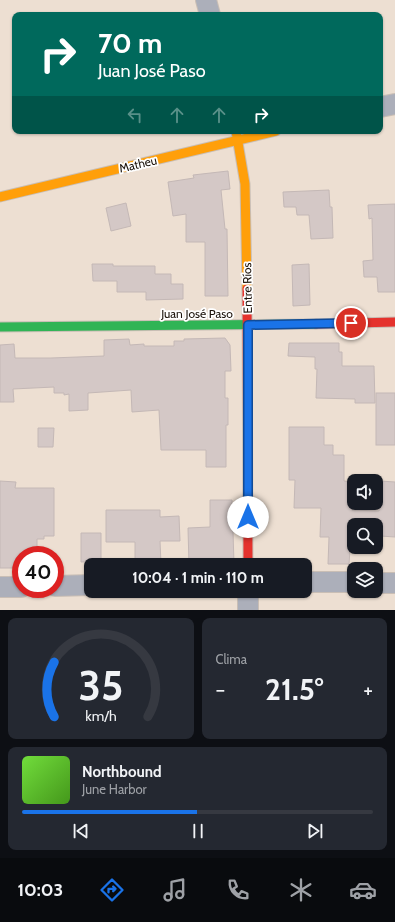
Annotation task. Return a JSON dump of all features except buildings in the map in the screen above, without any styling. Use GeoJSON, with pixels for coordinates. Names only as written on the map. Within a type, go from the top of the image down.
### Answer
{"type":"FeatureCollection","features":[{"type":"Feature","properties":{"kind":"street"},"geometry":{"type":"LineString","coordinates":[[206,0],[209,12]]}},
{"type":"Feature","properties":{"kind":"street"},"geometry":{"type":"LineString","coordinates":[[383,106],[395,104]]}},
{"type":"Feature","properties":{"kind":"street","name":"Matheu"},"geometry":{"type":"LineString","coordinates":[[0,197],[237,135]]}},
{"type":"Feature","properties":{"kind":"street","name":"Entre Ríos"},"geometry":{"type":"LineString","coordinates":[[237,135],[245,184],[248,325],[248,558]]}},
{"type":"Feature","properties":{"kind":"street","name":"Juan José Paso"},"geometry":{"type":"LineString","coordinates":[[0,327],[395,322]]}},
{"type":"Feature","properties":{"kind":"street"},"geometry":{"type":"LineString","coordinates":[[312,582],[347,582]]}},
{"type":"Feature","properties":{"kind":"street"},"geometry":{"type":"LineString","coordinates":[[383,583],[395,583]]}},
{"type":"Feature","properties":{"kind":"street"},"geometry":{"type":"LineString","coordinates":[[64,586],[84,585]]}},
{"type":"Feature","properties":{"kind":"street"},"geometry":{"type":"LineString","coordinates":[[0,587],[12,587]]}},
{"type":"Feature","properties":{"kind":"street"},"geometry":{"type":"LineString","coordinates":[[248,598],[248,610]]}},
{"type":"Feature","properties":{"kind":"traffic: fast"},"geometry":{"type":"LineString","coordinates":[[0,327],[316,324]]}},
{"type":"Feature","properties":{"kind":"traffic: slow"},"geometry":{"type":"LineString","coordinates":[[237,134],[245,184],[247,289]]}},
{"type":"Feature","properties":{"kind":"traffic: slow"},"geometry":{"type":"LineString","coordinates":[[0,197],[263,134]]}},
{"type":"Feature","properties":{"kind":"traffic: jam"},"geometry":{"type":"LineString","coordinates":[[247,289],[248,558]]}},
{"type":"Feature","properties":{"kind":"traffic: jam"},"geometry":{"type":"LineString","coordinates":[[316,324],[395,322]]}},
{"type":"Feature","properties":{"kind":"route"},"geometry":{"type":"LineString","coordinates":[[248,517],[248,325],[351,323]]}}]}
